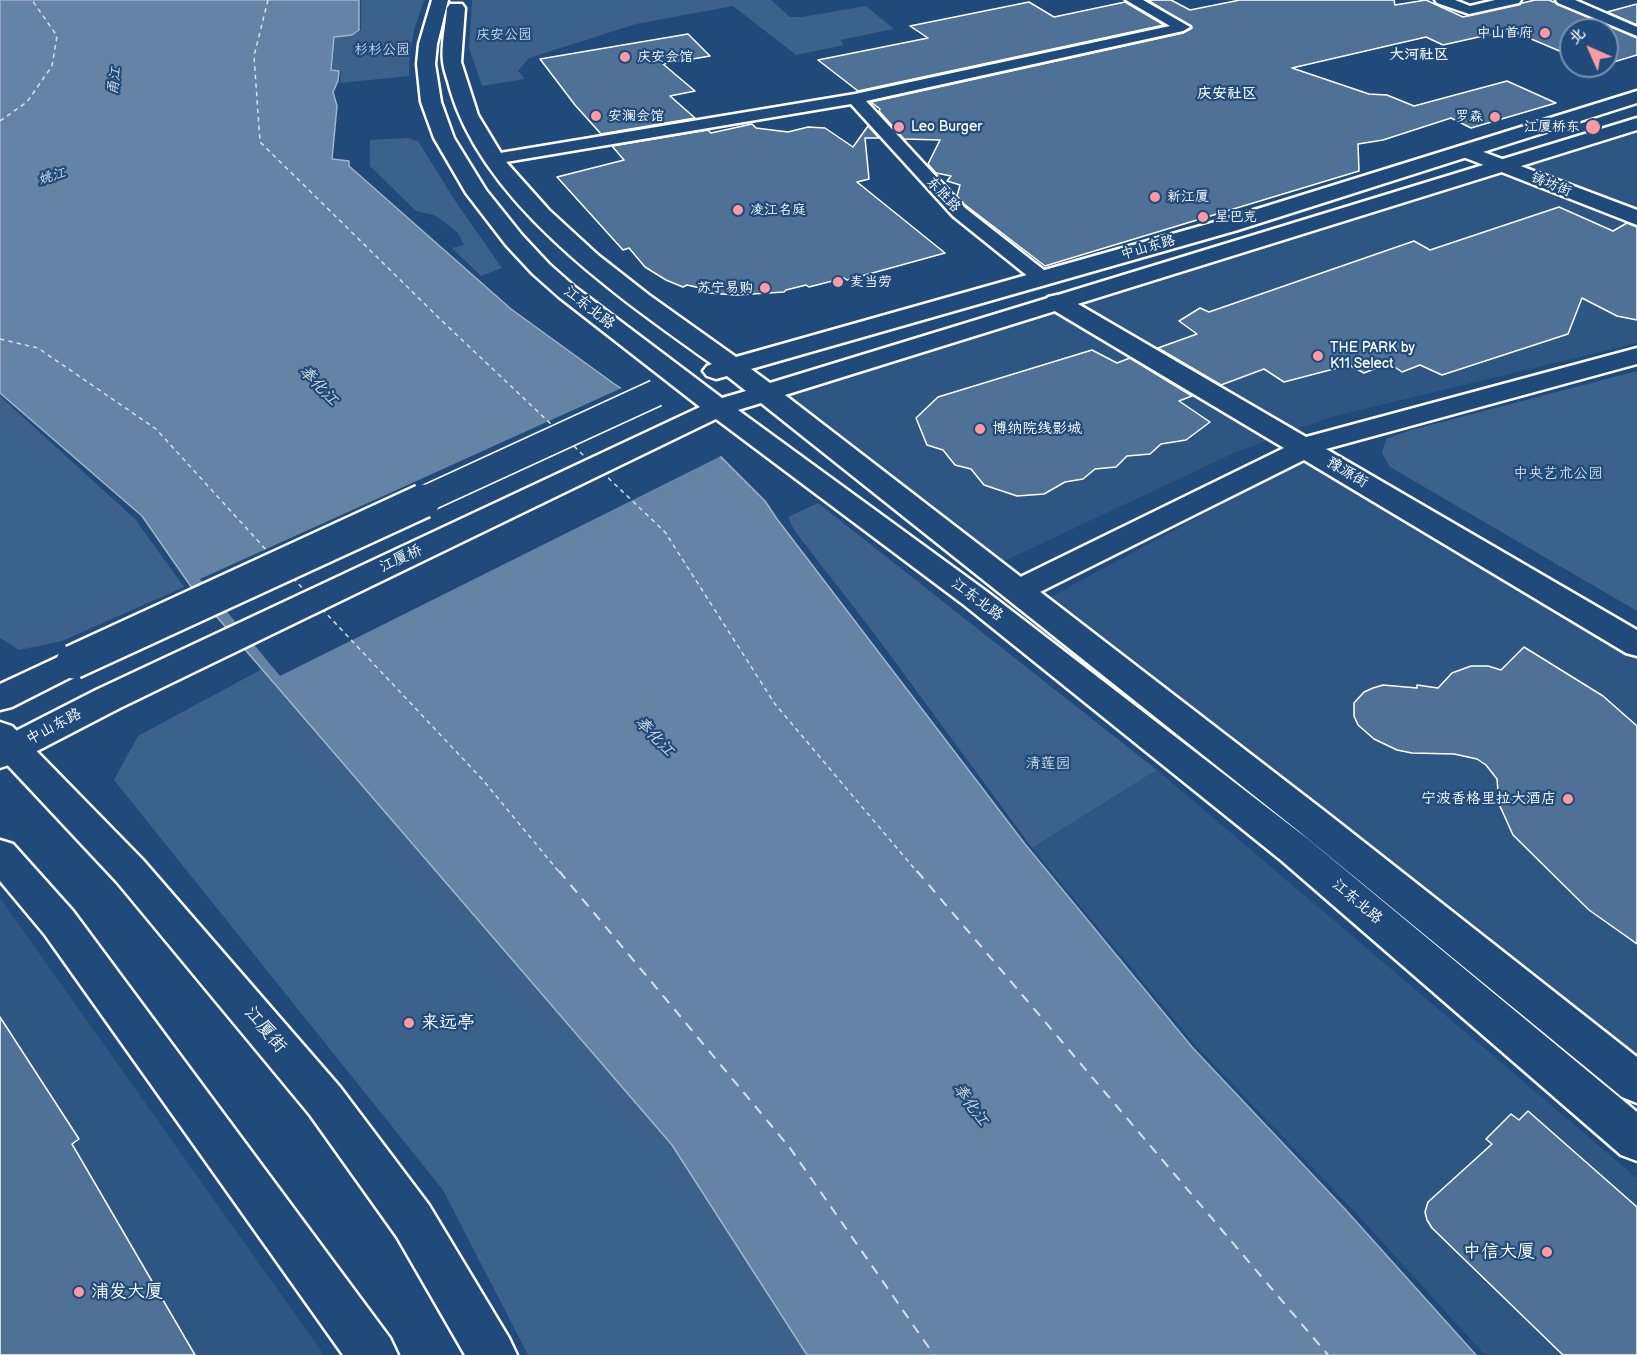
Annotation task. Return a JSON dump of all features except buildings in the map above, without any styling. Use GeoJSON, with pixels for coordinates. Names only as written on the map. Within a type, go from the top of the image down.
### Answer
{"type":"FeatureCollection","features":[{"type":"Feature","properties":{"kind":"main road","name":"江东北路"},"geometry":{"type":"LineString","coordinates":[[440,0],[428,44],[426,64],[431,102],[444,138],[477,193],[514,240],[541,269],[670,387],[975,598],[1286,842],[1637,1140]]}},
{"type":"Feature","properties":{"kind":"main road","name":"江东北路"},"geometry":{"type":"LineString","coordinates":[[458,0],[454,15],[450,64],[466,112],[494,159],[533,208],[574,246],[639,300],[730,366],[1314,822],[1637,1083]]}},
{"type":"Feature","properties":{"kind":"main road","name":"中山东路"},"geometry":{"type":"LineString","coordinates":[[706,414],[1058,292],[1230,225],[1637,97]]}},
{"type":"Feature","properties":{"kind":"main road","name":"中山东路"},"geometry":{"type":"LineString","coordinates":[[670,387],[730,366],[1058,292],[1511,163],[1637,124]]}},
{"type":"Feature","properties":{"kind":"main road","name":"铸坊街"},"geometry":{"type":"LineString","coordinates":[[1473,148],[1637,208]]}},
{"type":"Feature","properties":{"kind":"main road","name":"铸坊街"},"geometry":{"type":"LineString","coordinates":[[1511,163],[1637,219]]}},
{"type":"Feature","properties":{"kind":"main road","name":"豫源街"},"geometry":{"type":"LineString","coordinates":[[1058,292],[1314,443],[1637,645]]}},
{"type":"Feature","properties":{"kind":"main road"},"geometry":{"type":"LineString","coordinates":[[1017,591],[1314,443],[1637,356]]}},
{"type":"Feature","properties":{"kind":"main road"},"geometry":{"type":"LineString","coordinates":[[0,698],[73,662],[670,387]]}},
{"type":"Feature","properties":{"kind":"main road","name":"江厦桥"},"geometry":{"type":"LineString","coordinates":[[108,699],[706,414]]}},
{"type":"Feature","properties":{"kind":"main road","name":"豫源街"},"geometry":{"type":"LineString","coordinates":[[1314,443],[1637,620]]}},
{"type":"Feature","properties":{"kind":"main road","name":"中山东路"},"geometry":{"type":"LineString","coordinates":[[4,746],[108,699]]}},
{"type":"Feature","properties":{"kind":"main road","name":"江厦街"},"geometry":{"type":"LineString","coordinates":[[4,746],[130,871],[325,1101],[413,1221],[492,1355]]}},
{"type":"Feature","properties":{"kind":"main road"},"geometry":{"type":"LineString","coordinates":[[0,855],[59,923],[373,1355]]}},
{"type":"Feature","properties":{"kind":"street"},"geometry":{"type":"LineString","coordinates":[[494,159],[660,134],[855,99],[1183,27],[1133,0]]}},
{"type":"Feature","properties":{"kind":"street"},"geometry":{"type":"LineString","coordinates":[[1442,0],[1469,10],[1514,0]]}},
{"type":"Feature","properties":{"kind":"street"},"geometry":{"type":"LineString","coordinates":[[1563,0],[1637,32]]}},
{"type":"Feature","properties":{"kind":"street","name":"东胜路"},"geometry":{"type":"LineString","coordinates":[[855,99],[959,212],[1058,292]]}},
{"type":"Feature","properties":{"kind":"shaded area"},"geometry":{"type":"Polygon","coordinates":[[[1637,131],[1637,343],[1331,417],[1234,453],[1000,563],[775,395],[1637,131]]]}},
{"type":"Feature","properties":{"kind":"shaded area"},"geometry":{"type":"Polygon","coordinates":[[[1296,464],[1316,465],[1334,473],[1637,656],[1637,1068],[1068,618],[1049,598],[1296,464]]]}},
{"type":"Feature","properties":{"kind":"shaded area"},"geometry":{"type":"Polygon","coordinates":[[[1157,770],[1637,1178],[1637,1355],[1485,1355],[1356,1213],[1198,1048],[1032,848],[1157,770]]]}},
{"type":"Feature","properties":{"kind":"shaded area"},"geometry":{"type":"Polygon","coordinates":[[[0,898],[324,1355],[0,1355],[0,898]]]}},
{"type":"Feature","properties":{"kind":"green space","name":"杉杉公园"},"geometry":{"type":"Polygon","coordinates":[[[361,0],[425,0],[413,37],[409,76],[340,83],[341,71],[332,70],[335,37],[353,35],[361,30],[361,0]]]}},
{"type":"Feature","properties":{"kind":"green space","name":"庆安公园"},"geometry":{"type":"Polygon","coordinates":[[[472,0],[771,0],[790,17],[866,6],[894,29],[840,40],[844,45],[796,55],[733,6],[636,24],[529,58],[518,71],[525,79],[482,86],[469,48],[472,0]]]}},
{"type":"Feature","properties":{"kind":"green space"},"geometry":{"type":"Polygon","coordinates":[[[407,138],[418,141],[456,202],[502,268],[481,276],[452,248],[464,245],[458,233],[434,215],[416,211],[370,166],[370,140],[407,138]]]}},
{"type":"Feature","properties":{"kind":"green space","name":"中央艺术公园"},"geometry":{"type":"Polygon","coordinates":[[[1637,371],[1637,611],[1390,467],[1382,453],[1386,439],[1411,430],[1637,371]]]}},
{"type":"Feature","properties":{"kind":"green space"},"geometry":{"type":"Polygon","coordinates":[[[0,396],[135,519],[184,587],[62,641],[19,650],[0,638],[0,396]]]}},
{"type":"Feature","properties":{"kind":"green space","name":"清莲园"},"geometry":{"type":"Polygon","coordinates":[[[818,503],[1157,770],[1032,848],[876,636],[794,530],[788,517],[818,503]]]}},
{"type":"Feature","properties":{"kind":"green space"},"geometry":{"type":"Polygon","coordinates":[[[262,669],[672,1145],[807,1355],[528,1355],[443,1190],[114,780],[138,736],[262,669]]]}},
{"type":"Feature","properties":{"kind":"water"},"geometry":{"type":"Polygon","coordinates":[[[0,0],[359,0],[359,30],[352,35],[334,37],[331,70],[339,71],[333,92],[337,106],[332,159],[349,161],[349,166],[511,309],[613,383],[716,452],[765,501],[1025,844],[1192,1047],[1344,1208],[1476,1355],[807,1355],[672,1145],[192,588],[142,516],[0,393],[0,0]]]}},
{"type":"Feature","properties":{"kind":"pier"},"geometry":{"type":"Polygon","coordinates":[[[624,387],[723,455],[280,676],[200,579],[624,387]]]}},
{"type":"Feature","properties":{"kind":"ferry route"},"geometry":{"type":"LineString","coordinates":[[0,121],[27,102],[52,66],[57,36],[32,0]]}},
{"type":"Feature","properties":{"kind":"ferry route"},"geometry":{"type":"LineString","coordinates":[[268,0],[254,56],[260,142],[440,319],[553,426]]}},
{"type":"Feature","properties":{"kind":"ferry route"},"geometry":{"type":"LineString","coordinates":[[0,339],[38,348],[156,429],[269,553]]}},
{"type":"Feature","properties":{"kind":"ferry route"},"geometry":{"type":"LineString","coordinates":[[574,446],[587,459]]}},
{"type":"Feature","properties":{"kind":"ferry route"},"geometry":{"type":"LineString","coordinates":[[602,472],[665,532],[775,704],[918,873]]}},
{"type":"Feature","properties":{"kind":"ferry route"},"geometry":{"type":"LineString","coordinates":[[293,578],[306,592]]}},
{"type":"Feature","properties":{"kind":"ferry route"},"geometry":{"type":"LineString","coordinates":[[322,609],[482,779],[560,873]]}},
{"type":"Feature","properties":{"kind":"ferry route"},"geometry":{"type":"LineString","coordinates":[[559,871],[790,1148],[934,1355]]}},
{"type":"Feature","properties":{"kind":"ferry route"},"geometry":{"type":"LineString","coordinates":[[917,871],[1328,1355]]}},
{"type":"Feature","properties":{"kind":"place","name":"中山首府"},"geometry":{"type":"Point","coordinates":[1545,33]}},
{"type":"Feature","properties":{"kind":"place","name":"庆安会馆"},"geometry":{"type":"Point","coordinates":[625,57]}},
{"type":"Feature","properties":{"kind":"place","name":"安澜会馆"},"geometry":{"type":"Point","coordinates":[596,116]}},
{"type":"Feature","properties":{"kind":"place","name":"罗森"},"geometry":{"type":"Point","coordinates":[1495,117]}},
{"type":"Feature","properties":{"kind":"place","name":"Leo Burger"},"geometry":{"type":"Point","coordinates":[899,127]}},
{"type":"Feature","properties":{"kind":"place","name":"江厦桥东"},"geometry":{"type":"Point","coordinates":[1593,127]}},
{"type":"Feature","properties":{"kind":"place","name":"新江厦"},"geometry":{"type":"Point","coordinates":[1155,197]}},
{"type":"Feature","properties":{"kind":"place","name":"凌江名庭"},"geometry":{"type":"Point","coordinates":[738,210]}},
{"type":"Feature","properties":{"kind":"place","name":"星巴克"},"geometry":{"type":"Point","coordinates":[1203,217]}},
{"type":"Feature","properties":{"kind":"place","name":"麦当劳"},"geometry":{"type":"Point","coordinates":[838,282]}},
{"type":"Feature","properties":{"kind":"place","name":"苏宁易购"},"geometry":{"type":"Point","coordinates":[765,288]}},
{"type":"Feature","properties":{"kind":"place","name":"THE PARK by K11 Select"},"geometry":{"type":"Point","coordinates":[1318,356]}},
{"type":"Feature","properties":{"kind":"place","name":"博纳院线影城"},"geometry":{"type":"Point","coordinates":[980,429]}},
{"type":"Feature","properties":{"kind":"place","name":"宁波香格里拉大酒店"},"geometry":{"type":"Point","coordinates":[1568,799]}},
{"type":"Feature","properties":{"kind":"place","name":"来远亭"},"geometry":{"type":"Point","coordinates":[409,1023]}},
{"type":"Feature","properties":{"kind":"place","name":"中信大厦"},"geometry":{"type":"Point","coordinates":[1547,1252]}},
{"type":"Feature","properties":{"kind":"place","name":"浦发大厦"},"geometry":{"type":"Point","coordinates":[79,1292]}},
{"type":"Feature","properties":{"kind":"district","name":"大河社区"},"geometry":{"type":"Point","coordinates":[1419,55]}},
{"type":"Feature","properties":{"kind":"district","name":"庆安社区"},"geometry":{"type":"Point","coordinates":[1227,94]}},
{"type":"Feature","properties":{"kind":"water label","name":"甬江"},"geometry":{"type":"Point","coordinates":[115,81]}},
{"type":"Feature","properties":{"kind":"water label","name":"姚江"},"geometry":{"type":"Point","coordinates":[52,177]}},
{"type":"Feature","properties":{"kind":"water label","name":"奉化江"},"geometry":{"type":"Point","coordinates":[318,386]}},
{"type":"Feature","properties":{"kind":"water label","name":"奉化江"},"geometry":{"type":"Point","coordinates":[654,737]}},
{"type":"Feature","properties":{"kind":"water label","name":"奉化江"},"geometry":{"type":"Point","coordinates":[970,1105]}}]}
